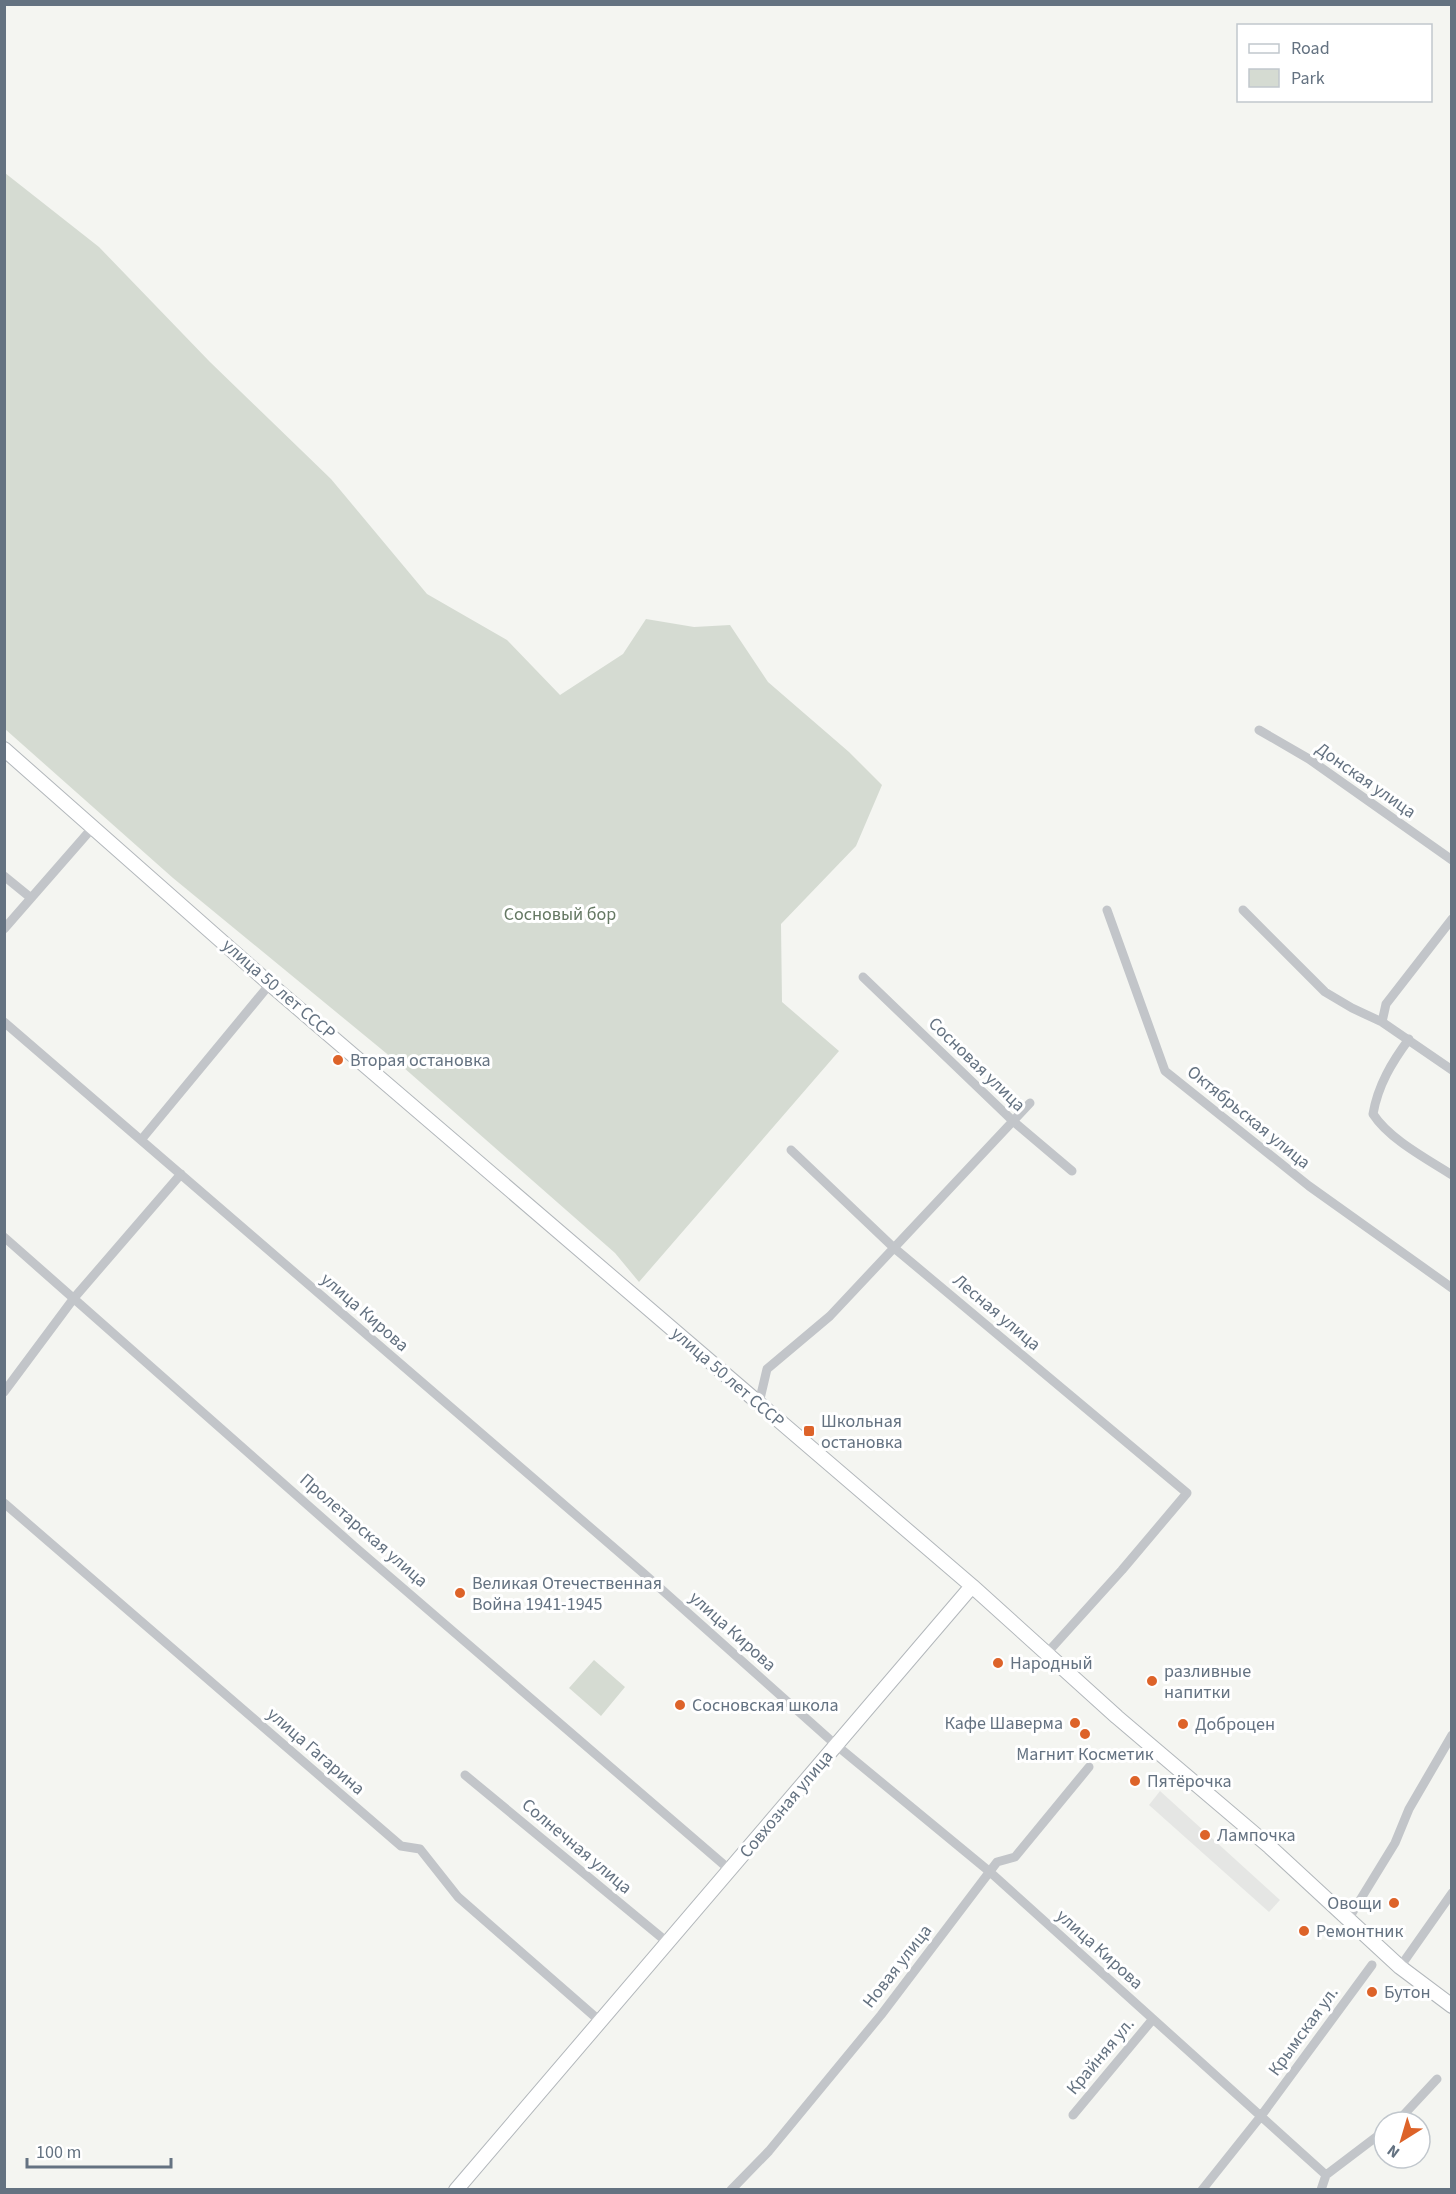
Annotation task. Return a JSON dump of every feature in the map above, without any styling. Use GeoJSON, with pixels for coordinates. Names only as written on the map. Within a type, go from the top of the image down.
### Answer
{"type":"FeatureCollection","features":[{"type":"Feature","properties":{"kind":"main road","name":"улица 50 лет СССР"},"geometry":{"type":"LineString","coordinates":[[4,749],[94,826],[270,984],[334,1036],[972,1586],[1117,1717],[1349,1918],[1400,1967],[1452,2006]]}},
{"type":"Feature","properties":{"kind":"main road","name":"Совхозная улица"},"geometry":{"type":"LineString","coordinates":[[456,2190],[972,1586]]}},
{"type":"Feature","properties":{"kind":"street","name":"Донская улица"},"geometry":{"type":"LineString","coordinates":[[1259,730],[1309,759],[1452,860]]}},
{"type":"Feature","properties":{"kind":"street"},"geometry":{"type":"LineString","coordinates":[[4,929],[94,826]]}},
{"type":"Feature","properties":{"kind":"street"},"geometry":{"type":"LineString","coordinates":[[4,876],[31,898]]}},
{"type":"Feature","properties":{"kind":"street"},"geometry":{"type":"LineString","coordinates":[[1243,909],[1325,992],[1382,1022],[1452,1070]]}},
{"type":"Feature","properties":{"kind":"street","name":"Октябрьская улица"},"geometry":{"type":"LineString","coordinates":[[1107,910],[1165,1071],[1309,1186],[1452,1288]]}},
{"type":"Feature","properties":{"kind":"street"},"geometry":{"type":"LineString","coordinates":[[1382,1022],[1386,1004],[1452,919]]}},
{"type":"Feature","properties":{"kind":"street","name":"Сосновая улица"},"geometry":{"type":"LineString","coordinates":[[863,977],[1013,1121],[1072,1171]]}},
{"type":"Feature","properties":{"kind":"street"},"geometry":{"type":"LineString","coordinates":[[141,1140],[270,984]]}},
{"type":"Feature","properties":{"kind":"street","name":"улица Кирова"},"geometry":{"type":"LineString","coordinates":[[4,1022],[642,1572],[836,1745],[990,1872],[1326,2175]]}},
{"type":"Feature","properties":{"kind":"street"},"geometry":{"type":"LineString","coordinates":[[1409,1039],[1384,1078],[1376,1098],[1373,1114],[1396,1137],[1452,1175]]}},
{"type":"Feature","properties":{"kind":"street"},"geometry":{"type":"LineString","coordinates":[[759,1404],[766,1369],[830,1316],[1030,1103]]}},
{"type":"Feature","properties":{"kind":"street","name":"Лесная улица"},"geometry":{"type":"LineString","coordinates":[[791,1150],[893,1247],[1188,1492],[1047,1653]]}},
{"type":"Feature","properties":{"kind":"street"},"geometry":{"type":"LineString","coordinates":[[4,1392],[74,1298],[181,1174]]}},
{"type":"Feature","properties":{"kind":"street","name":"Пролетарская улица"},"geometry":{"type":"LineString","coordinates":[[4,1237],[354,1546],[730,1870]]}},
{"type":"Feature","properties":{"kind":"street","name":"улица Гагарина"},"geometry":{"type":"LineString","coordinates":[[4,1503],[401,1846],[420,1849],[459,1897],[600,2022]]}},
{"type":"Feature","properties":{"kind":"street"},"geometry":{"type":"LineString","coordinates":[[1349,1918],[1395,1843],[1409,1809],[1452,1735]]}},
{"type":"Feature","properties":{"kind":"street","name":"Новая улица"},"geometry":{"type":"LineString","coordinates":[[732,2190],[769,2151],[881,2015],[997,1862],[1015,1857],[1089,1767]]}},
{"type":"Feature","properties":{"kind":"street","name":"Солнечная улица"},"geometry":{"type":"LineString","coordinates":[[465,1775],[667,1942]]}},
{"type":"Feature","properties":{"kind":"street"},"geometry":{"type":"LineString","coordinates":[[1400,1967],[1452,1893]]}},
{"type":"Feature","properties":{"kind":"street","name":"Крымская ул."},"geometry":{"type":"LineString","coordinates":[[1202,2190],[1261,2116],[1372,1965]]}},
{"type":"Feature","properties":{"kind":"street","name":"Крайняя ул."},"geometry":{"type":"LineString","coordinates":[[1073,2115],[1153,2019]]}},
{"type":"Feature","properties":{"kind":"street"},"geometry":{"type":"LineString","coordinates":[[1408,2110],[1437,2079]]}},
{"type":"Feature","properties":{"kind":"street"},"geometry":{"type":"LineString","coordinates":[[1321,2190],[1326,2175],[1372,2141]]}},
{"type":"Feature","properties":{"kind":"shaded area"},"geometry":{"type":"Polygon","coordinates":[[[1160,1791],[1280,1900],[1269,1912],[1149,1805],[1160,1791]]]}},
{"type":"Feature","properties":{"kind":"green space","name":"Сосновый бор"},"geometry":{"type":"Polygon","coordinates":[[[5,173],[99,247],[210,362],[331,479],[427,594],[507,640],[560,695],[623,654],[646,619],[694,627],[730,625],[768,682],[849,752],[882,785],[856,846],[781,924],[782,1002],[839,1051],[639,1282],[615,1253],[403,1067],[173,878],[5,729],[5,173]]]}},
{"type":"Feature","properties":{"kind":"green space"},"geometry":{"type":"Polygon","coordinates":[[[594,1660],[625,1687],[601,1716],[569,1688],[594,1660]]]}},
{"type":"Feature","properties":{"kind":"place","name":"Вторая остановка"},"geometry":{"type":"Point","coordinates":[338,1060]}},
{"type":"Feature","properties":{"kind":"place","name":"Школьная остановка"},"geometry":{"type":"Point","coordinates":[809,1431]}},
{"type":"Feature","properties":{"kind":"place","name":"Великая Отечественная Война 1941-1945"},"geometry":{"type":"Point","coordinates":[460,1593]}},
{"type":"Feature","properties":{"kind":"place","name":"Народный"},"geometry":{"type":"Point","coordinates":[998,1663]}},
{"type":"Feature","properties":{"kind":"place","name":"разливные напитки"},"geometry":{"type":"Point","coordinates":[1152,1681]}},
{"type":"Feature","properties":{"kind":"place","name":"Сосновская школа"},"geometry":{"type":"Point","coordinates":[680,1705]}},
{"type":"Feature","properties":{"kind":"place","name":"Кафе Шаверма"},"geometry":{"type":"Point","coordinates":[1075,1723]}},
{"type":"Feature","properties":{"kind":"place","name":"Доброцен"},"geometry":{"type":"Point","coordinates":[1183,1724]}},
{"type":"Feature","properties":{"kind":"place","name":"Магнит Косметик"},"geometry":{"type":"Point","coordinates":[1085,1734]}},
{"type":"Feature","properties":{"kind":"place","name":"Пятёрочка"},"geometry":{"type":"Point","coordinates":[1135,1781]}},
{"type":"Feature","properties":{"kind":"place","name":"Лампочка"},"geometry":{"type":"Point","coordinates":[1205,1835]}},
{"type":"Feature","properties":{"kind":"place","name":"Овощи"},"geometry":{"type":"Point","coordinates":[1394,1903]}},
{"type":"Feature","properties":{"kind":"place","name":"Ремонтник"},"geometry":{"type":"Point","coordinates":[1304,1931]}},
{"type":"Feature","properties":{"kind":"place","name":"Бутон"},"geometry":{"type":"Point","coordinates":[1372,1992]}}]}
